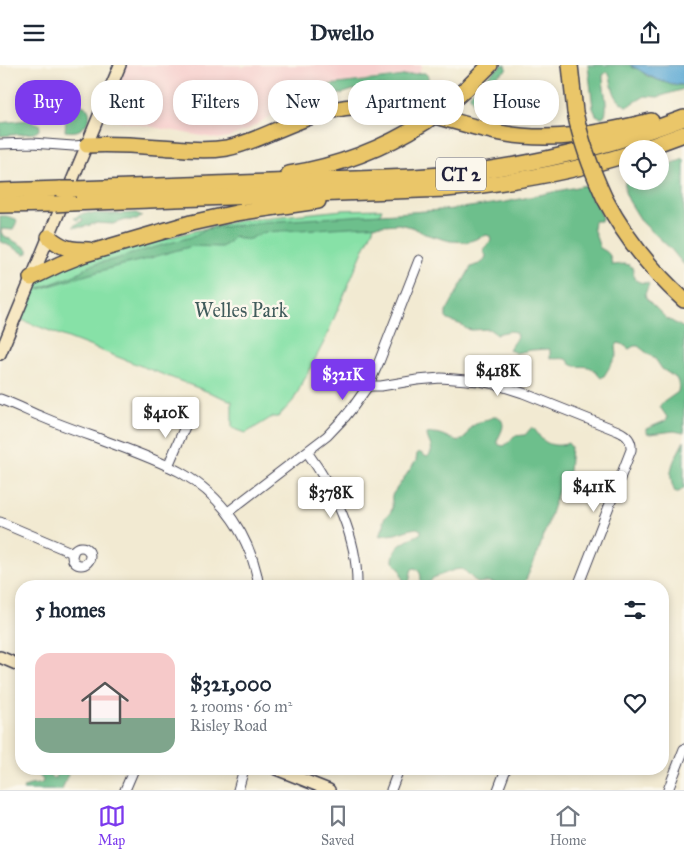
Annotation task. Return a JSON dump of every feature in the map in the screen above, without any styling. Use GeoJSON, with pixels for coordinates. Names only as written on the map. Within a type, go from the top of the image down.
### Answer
{"type":"FeatureCollection","features":[{"type":"Feature","properties":{"kind":"highway"},"geometry":{"type":"LineString","coordinates":[[232,184],[339,163],[382,146],[400,137],[444,108],[469,87],[490,65]]}},
{"type":"Feature","properties":{"kind":"highway"},"geometry":{"type":"LineString","coordinates":[[570,65],[580,111]]}},
{"type":"Feature","properties":{"kind":"highway"},"geometry":{"type":"LineString","coordinates":[[578,65],[582,139],[588,158],[609,197],[617,220],[633,244],[658,274],[684,300]]}},
{"type":"Feature","properties":{"kind":"highway"},"geometry":{"type":"LineString","coordinates":[[87,145],[113,144],[201,150],[219,149],[244,143],[322,112],[343,107],[382,106],[400,108],[510,135],[551,137],[575,136],[604,131],[684,112]]}},
{"type":"Feature","properties":{"kind":"highway","name":"CT 2"},"geometry":{"type":"LineString","coordinates":[[0,191],[427,177],[494,170],[596,147],[684,118]]}},
{"type":"Feature","properties":{"kind":"highway"},"geometry":{"type":"LineString","coordinates":[[668,140],[684,134]]}},
{"type":"Feature","properties":{"kind":"highway","name":"CT 2"},"geometry":{"type":"LineString","coordinates":[[0,205],[430,190],[522,178],[588,165],[619,156]]}},
{"type":"Feature","properties":{"kind":"highway"},"geometry":{"type":"LineString","coordinates":[[32,278],[60,264],[98,250],[204,219],[313,203],[343,193]]}},
{"type":"Feature","properties":{"kind":"highway"},"geometry":{"type":"LineString","coordinates":[[609,197],[658,262],[684,289]]}},
{"type":"Feature","properties":{"kind":"highway"},"geometry":{"type":"LineString","coordinates":[[48,237],[66,249],[98,250]]}},
{"type":"Feature","properties":{"kind":"main road"},"geometry":{"type":"LineString","coordinates":[[0,354],[120,65]]}},
{"type":"Feature","properties":{"kind":"main road"},"geometry":{"type":"LineString","coordinates":[[0,657],[15,663]]}},
{"type":"Feature","properties":{"kind":"main road"},"geometry":{"type":"LineString","coordinates":[[291,775],[329,790]]}},
{"type":"Feature","properties":{"kind":"street"},"geometry":{"type":"LineString","coordinates":[[0,144],[87,145]]}},
{"type":"Feature","properties":{"kind":"street"},"geometry":{"type":"LineString","coordinates":[[228,512],[327,436],[353,407],[368,386],[379,362],[419,260]]}},
{"type":"Feature","properties":{"kind":"street"},"geometry":{"type":"LineString","coordinates":[[368,386],[441,378],[465,379],[494,384],[524,393],[618,431],[630,439],[632,446],[630,454],[580,580]]}},
{"type":"Feature","properties":{"kind":"street"},"geometry":{"type":"LineString","coordinates":[[0,399],[168,466],[200,485],[228,512],[241,531],[254,564],[257,580]]}},
{"type":"Feature","properties":{"kind":"street"},"geometry":{"type":"LineString","coordinates":[[168,466],[187,422]]}},
{"type":"Feature","properties":{"kind":"street"},"geometry":{"type":"LineString","coordinates":[[307,451],[331,490],[345,523],[354,557],[357,580]]}},
{"type":"Feature","properties":{"kind":"street"},"geometry":{"type":"LineString","coordinates":[[0,523],[73,553]]}},
{"type":"Feature","properties":{"kind":"street"},"geometry":{"type":"LineString","coordinates":[[668,790],[684,749]]}},
{"type":"Feature","properties":{"kind":"street"},"geometry":{"type":"LineString","coordinates":[[126,790],[132,775]]}},
{"type":"Feature","properties":{"kind":"street"},"geometry":{"type":"LineString","coordinates":[[238,790],[242,775]]}},
{"type":"Feature","properties":{"kind":"street"},"geometry":{"type":"LineString","coordinates":[[390,790],[396,775]]}},
{"type":"Feature","properties":{"kind":"street"},"geometry":{"type":"LineString","coordinates":[[498,790],[504,775]]}},
{"type":"Feature","properties":{"kind":"shaded area"},"geometry":{"type":"Polygon","coordinates":[[[126,65],[242,65],[241,68],[247,65],[422,65],[419,73],[348,80],[348,82],[338,83],[338,80],[268,80],[268,117],[258,123],[258,80],[173,80],[173,125],[255,125],[247,130],[218,139],[142,125],[163,125],[163,80],[120,80],[126,65]]]}},
{"type":"Feature","properties":{"kind":"green space"},"geometry":{"type":"Polygon","coordinates":[[[502,65],[506,65],[507,69],[494,80],[485,80],[502,65]]]}},
{"type":"Feature","properties":{"kind":"green space"},"geometry":{"type":"Polygon","coordinates":[[[588,65],[630,65],[633,68],[639,69],[647,76],[672,85],[684,85],[684,89],[658,97],[645,96],[626,106],[618,99],[607,72],[603,75],[606,113],[600,117],[596,115],[593,108],[588,65]]]}},
{"type":"Feature","properties":{"kind":"green space"},"geometry":{"type":"Polygon","coordinates":[[[425,73],[428,76],[428,80],[372,80],[425,73]]]}},
{"type":"Feature","properties":{"kind":"green space"},"geometry":{"type":"Polygon","coordinates":[[[348,83],[348,92],[338,94],[338,84],[348,83]]]}},
{"type":"Feature","properties":{"kind":"green space"},"geometry":{"type":"Polygon","coordinates":[[[474,90],[474,104],[470,96],[474,90]]]}},
{"type":"Feature","properties":{"kind":"green space"},"geometry":{"type":"Polygon","coordinates":[[[81,105],[88,109],[89,119],[85,126],[72,132],[65,131],[66,125],[81,125],[81,105]]]}},
{"type":"Feature","properties":{"kind":"green space"},"geometry":{"type":"Polygon","coordinates":[[[15,121],[15,125],[39,125],[40,128],[34,133],[0,136],[0,123],[15,121]]]}},
{"type":"Feature","properties":{"kind":"green space"},"geometry":{"type":"Polygon","coordinates":[[[684,159],[684,265],[671,249],[642,222],[625,192],[625,190],[669,190],[669,165],[684,159]]]}},
{"type":"Feature","properties":{"kind":"green space"},"geometry":{"type":"Polygon","coordinates":[[[586,185],[592,200],[597,202],[602,217],[601,221],[594,221],[593,228],[600,248],[609,254],[612,265],[625,264],[632,267],[637,281],[649,284],[645,294],[646,298],[666,318],[684,328],[684,433],[674,431],[647,433],[646,429],[667,419],[660,407],[661,404],[678,392],[679,384],[676,378],[662,369],[656,360],[638,346],[629,349],[618,343],[616,346],[617,355],[601,378],[590,367],[572,365],[566,359],[550,358],[549,349],[516,353],[509,350],[517,336],[515,332],[510,331],[496,334],[489,329],[466,329],[462,325],[446,318],[446,312],[471,267],[481,263],[486,258],[483,252],[491,241],[490,236],[486,235],[468,242],[450,241],[399,224],[266,232],[248,239],[234,236],[227,244],[221,247],[193,246],[39,289],[75,275],[90,265],[191,237],[206,229],[264,222],[455,209],[506,202],[586,185]]]}},
{"type":"Feature","properties":{"kind":"green space","name":"Welles Park"},"geometry":{"type":"Polygon","coordinates":[[[382,209],[323,344],[293,401],[278,417],[272,417],[246,433],[232,428],[232,401],[19,319],[34,280],[61,266],[242,220],[343,210],[382,209]]]}},
{"type":"Feature","properties":{"kind":"green space"},"geometry":{"type":"Polygon","coordinates":[[[84,213],[136,213],[142,216],[137,220],[126,220],[113,224],[97,223],[83,227],[74,227],[83,219],[76,220],[74,218],[84,213]]]}},
{"type":"Feature","properties":{"kind":"green space"},"geometry":{"type":"Polygon","coordinates":[[[0,216],[16,219],[13,230],[2,229],[1,232],[28,249],[28,253],[25,254],[0,241],[0,216]]]}},
{"type":"Feature","properties":{"kind":"green space"},"geometry":{"type":"Polygon","coordinates":[[[497,416],[502,422],[502,431],[497,441],[499,445],[504,446],[514,436],[525,435],[532,427],[546,442],[557,445],[568,443],[571,447],[569,471],[559,489],[538,553],[526,580],[474,580],[461,569],[454,570],[432,580],[421,580],[420,574],[415,568],[412,569],[409,580],[403,580],[400,569],[393,562],[393,556],[398,547],[421,533],[421,530],[417,528],[379,536],[384,526],[383,520],[391,511],[392,495],[416,461],[417,454],[419,452],[427,457],[430,454],[431,449],[427,434],[437,433],[458,441],[465,438],[471,427],[497,416]]]}},
{"type":"Feature","properties":{"kind":"green space"},"geometry":{"type":"Polygon","coordinates":[[[684,441],[684,488],[679,492],[675,492],[671,478],[672,465],[684,441]]]}},
{"type":"Feature","properties":{"kind":"green space"},"geometry":{"type":"Polygon","coordinates":[[[40,775],[48,775],[56,778],[57,775],[68,775],[62,790],[23,790],[26,786],[42,783],[43,780],[40,775]]]}},
{"type":"Feature","properties":{"kind":"water"},"geometry":{"type":"Polygon","coordinates":[[[630,65],[684,65],[684,85],[667,83],[656,79],[630,65]]]}}]}
